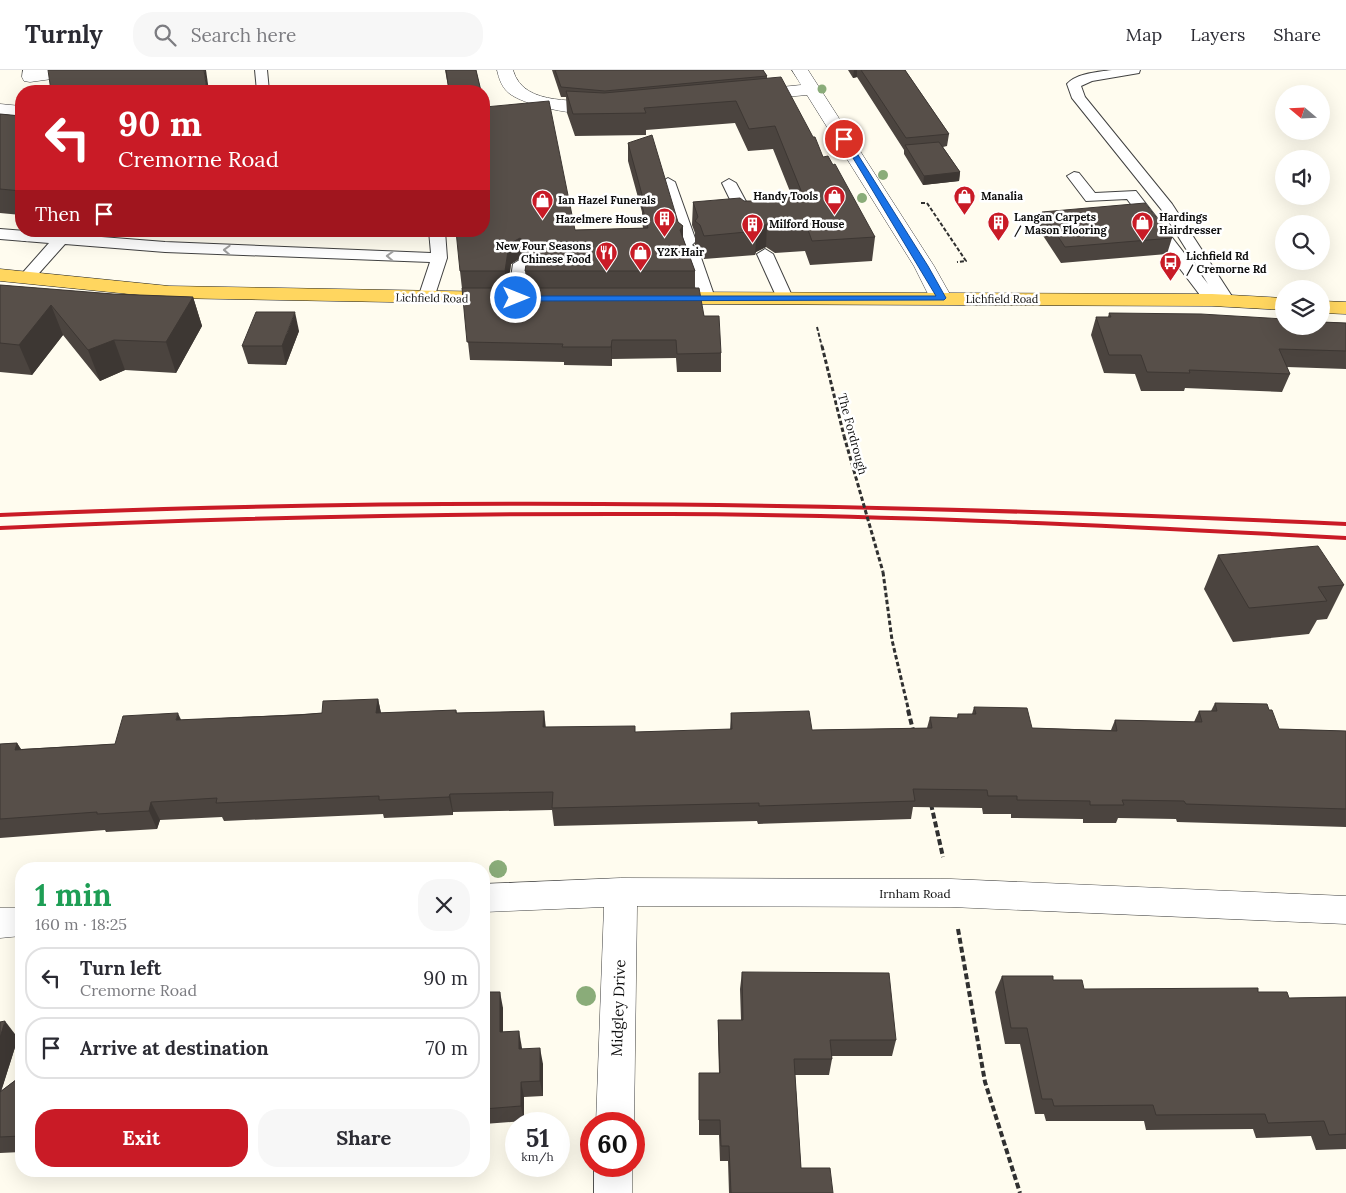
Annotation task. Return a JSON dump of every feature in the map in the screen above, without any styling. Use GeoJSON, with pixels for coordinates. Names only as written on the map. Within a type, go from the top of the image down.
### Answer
{"type":"FeatureCollection","features":[{"type":"Feature","properties":{"kind":"main road","name":"Lichfield Road"},"geometry":{"type":"LineString","coordinates":[[0,275],[169,292],[426,298],[526,298]]}},
{"type":"Feature","properties":{"kind":"main road","name":"Lichfield Road"},"geometry":{"type":"LineString","coordinates":[[640,298],[1219,300],[1275,303]]}},
{"type":"Feature","properties":{"kind":"main road"},"geometry":{"type":"LineString","coordinates":[[1330,307],[1346,308]]}},
{"type":"Feature","properties":{"kind":"street"},"geometry":{"type":"LineString","coordinates":[[31,79],[81,70]]}},
{"type":"Feature","properties":{"kind":"street"},"geometry":{"type":"LineString","coordinates":[[505,70],[508,81],[517,91],[542,100],[573,107],[625,107]]}},
{"type":"Feature","properties":{"kind":"street"},"geometry":{"type":"LineString","coordinates":[[800,70],[924,266],[941,298]]}},
{"type":"Feature","properties":{"kind":"street"},"geometry":{"type":"LineString","coordinates":[[733,96],[812,89]]}},
{"type":"Feature","properties":{"kind":"street"},"geometry":{"type":"LineString","coordinates":[[0,109],[15,110]]}},
{"type":"Feature","properties":{"kind":"street","name":"Irnham Road"},"geometry":{"type":"LineString","coordinates":[[490,898],[621,892],[952,893],[1346,910]]}},
{"type":"Feature","properties":{"kind":"street","name":"Midgley Drive"},"geometry":{"type":"LineString","coordinates":[[614,1112],[621,892]]}},
{"type":"Feature","properties":{"kind":"street"},"geometry":{"type":"LineString","coordinates":[[0,923],[15,922]]}},
{"type":"Feature","properties":{"kind":"street"},"geometry":{"type":"LineString","coordinates":[[613,1177],[613,1193]]}},
{"type":"Feature","properties":{"kind":"lane"},"geometry":{"type":"LineString","coordinates":[[262,70],[263,85]]}},
{"type":"Feature","properties":{"kind":"lane"},"geometry":{"type":"LineString","coordinates":[[1134,70],[1089,78],[1074,84],[1079,98],[1167,207],[1219,300]]}},
{"type":"Feature","properties":{"kind":"lane"},"geometry":{"type":"LineString","coordinates":[[1074,176],[1091,198],[1131,194],[1219,300]]}},
{"type":"Feature","properties":{"kind":"lane"},"geometry":{"type":"LineString","coordinates":[[668,182],[707,298]]}},
{"type":"Feature","properties":{"kind":"lane"},"geometry":{"type":"LineString","coordinates":[[729,183],[748,220]]}},
{"type":"Feature","properties":{"kind":"lane"},"geometry":{"type":"LineString","coordinates":[[0,234],[15,234]]}},
{"type":"Feature","properties":{"kind":"lane"},"geometry":{"type":"LineString","coordinates":[[48,237],[166,247],[438,258]]}},
{"type":"Feature","properties":{"kind":"lane"},"geometry":{"type":"LineString","coordinates":[[426,298],[438,258],[437,237]]}},
{"type":"Feature","properties":{"kind":"lane"},"geometry":{"type":"LineString","coordinates":[[26,278],[60,239]]}},
{"type":"Feature","properties":{"kind":"lane"},"geometry":{"type":"LineString","coordinates":[[765,254],[785,298]]}},
{"type":"Feature","properties":{"kind":"lane"},"geometry":{"type":"LineString","coordinates":[[521,264],[526,298]]}},
{"type":"Feature","properties":{"kind":"path","name":"The Fordrough"},"geometry":{"type":"LineString","coordinates":[[810,298],[844,436],[883,572]]}},
{"type":"Feature","properties":{"kind":"building"},"geometry":{"type":"Polygon","coordinates":[[[48,70],[204,70],[206,85],[50,85],[48,70]]]}},
{"type":"Feature","properties":{"kind":"building"},"geometry":{"type":"Polygon","coordinates":[[[446,70],[476,70],[480,85],[448,85],[446,70]]]}},
{"type":"Feature","properties":{"kind":"building"},"geometry":{"type":"Polygon","coordinates":[[[555,70],[763,70],[767,76],[605,91],[561,87],[555,70]]]}},
{"type":"Feature","properties":{"kind":"building"},"geometry":{"type":"Polygon","coordinates":[[[861,70],[905,70],[949,134],[906,138],[861,70]]]}},
{"type":"Feature","properties":{"kind":"building"},"geometry":{"type":"Polygon","coordinates":[[[781,77],[813,137],[815,137],[823,157],[828,156],[833,165],[835,164],[875,237],[812,241],[807,227],[776,230],[767,224],[757,229],[757,231],[704,236],[700,225],[695,221],[698,217],[693,202],[740,198],[744,201],[754,201],[759,196],[802,193],[775,126],[749,129],[736,101],[644,108],[646,113],[573,114],[566,91],[604,93],[781,77]]]}},
{"type":"Feature","properties":{"kind":"building"},"geometry":{"type":"Polygon","coordinates":[[[549,101],[575,230],[648,228],[641,202],[644,202],[628,143],[652,135],[678,222],[683,226],[680,230],[695,271],[525,271],[529,245],[520,238],[509,244],[505,271],[460,271],[457,237],[490,237],[490,107],[549,101]]]}},
{"type":"Feature","properties":{"kind":"building"},"geometry":{"type":"Polygon","coordinates":[[[0,114],[15,115],[15,190],[0,189],[0,114]]]}},
{"type":"Feature","properties":{"kind":"building"},"geometry":{"type":"Polygon","coordinates":[[[939,142],[960,172],[924,176],[905,145],[939,142]]]}},
{"type":"Feature","properties":{"kind":"building"},"geometry":{"type":"Polygon","coordinates":[[[1145,203],[1172,238],[1065,247],[1042,212],[1145,203]]]}},
{"type":"Feature","properties":{"kind":"building"},"geometry":{"type":"Polygon","coordinates":[[[0,285],[113,294],[193,297],[166,342],[114,340],[88,350],[51,305],[19,345],[0,343],[0,285]]]}},
{"type":"Feature","properties":{"kind":"building"},"geometry":{"type":"Polygon","coordinates":[[[462,288],[699,288],[704,316],[719,316],[721,353],[677,354],[676,340],[612,340],[611,347],[562,347],[563,344],[467,342],[462,288]]]}},
{"type":"Feature","properties":{"kind":"building"},"geometry":{"type":"Polygon","coordinates":[[[256,312],[295,312],[282,346],[242,346],[256,312]]]}},
{"type":"Feature","properties":{"kind":"building"},"geometry":{"type":"Polygon","coordinates":[[[1109,313],[1201,314],[1275,318],[1275,335],[1330,335],[1330,322],[1346,323],[1346,351],[1279,349],[1290,374],[1189,370],[1190,373],[1147,372],[1141,355],[1109,355],[1096,317],[1111,317],[1109,313]]]}},
{"type":"Feature","properties":{"kind":"building"},"geometry":{"type":"Polygon","coordinates":[[[1318,546],[1344,585],[1318,587],[1327,601],[1249,608],[1218,555],[1318,546]]]}},
{"type":"Feature","properties":{"kind":"building"},"geometry":{"type":"Polygon","coordinates":[[[378,699],[376,713],[456,710],[456,713],[544,711],[543,727],[635,726],[635,732],[732,729],[731,713],[809,711],[812,730],[932,728],[930,717],[958,718],[958,714],[976,714],[974,707],[1027,708],[1032,728],[1117,731],[1115,720],[1202,722],[1199,711],[1217,711],[1215,703],[1267,704],[1269,710],[1272,710],[1279,729],[1346,731],[1346,809],[1122,800],[1124,805],[1090,805],[1090,801],[1017,800],[1017,796],[988,796],[987,790],[913,789],[915,801],[759,806],[759,803],[552,808],[553,792],[450,794],[449,797],[379,800],[379,796],[216,803],[217,798],[151,802],[149,811],[97,814],[97,812],[0,819],[0,744],[17,743],[15,750],[115,744],[123,716],[178,713],[176,720],[299,715],[322,713],[323,701],[378,699]]]}},
{"type":"Feature","properties":{"kind":"building"},"geometry":{"type":"Polygon","coordinates":[[[742,972],[889,973],[896,1040],[830,1040],[832,1059],[794,1059],[801,1168],[830,1168],[833,1193],[731,1193],[729,1146],[721,1146],[720,1120],[699,1120],[699,1073],[720,1073],[718,1020],[743,1020],[742,972]]]}},
{"type":"Feature","properties":{"kind":"building"},"geometry":{"type":"Polygon","coordinates":[[[1002,976],[1053,976],[1053,980],[1082,980],[1084,989],[1258,988],[1258,992],[1287,992],[1289,998],[1346,997],[1346,1134],[1329,1135],[1324,1121],[1268,1123],[1265,1114],[1156,1115],[1153,1105],[1054,1106],[1052,1099],[1042,1099],[1027,1028],[1011,1028],[1002,976]]]}},
{"type":"Feature","properties":{"kind":"building"},"geometry":{"type":"Polygon","coordinates":[[[490,992],[500,992],[500,1032],[519,1031],[519,1049],[540,1048],[540,1081],[521,1082],[521,1106],[490,1109],[490,992]]]}},
{"type":"Feature","properties":{"kind":"building"},"geometry":{"type":"Polygon","coordinates":[[[5,1021],[0,1038],[0,1022],[5,1021]]]}},
{"type":"Feature","properties":{"kind":"building"},"geometry":{"type":"Polygon","coordinates":[[[15,1081],[15,1136],[0,1137],[0,1092],[15,1081]]]}},
{"type":"Feature","properties":{"kind":"railway"},"geometry":{"type":"LineString","coordinates":[[0,515],[336,505],[673,504],[1010,511],[1346,524]]}},
{"type":"Feature","properties":{"kind":"railway"},"geometry":{"type":"LineString","coordinates":[[0,528],[167,521],[335,517],[502,514],[670,514],[923,519],[1093,525],[1346,538]]}},
{"type":"Feature","properties":{"kind":"place","name":"Handy Tools"},"geometry":{"type":"Point","coordinates":[834,215]}},
{"type":"Feature","properties":{"kind":"place","name":"Manalia"},"geometry":{"type":"Point","coordinates":[965,215]}},
{"type":"Feature","properties":{"kind":"place","name":"Ian Hazel Funerals"},"geometry":{"type":"Point","coordinates":[542,219]}},
{"type":"Feature","properties":{"kind":"place","name":"Hazelmere House"},"geometry":{"type":"Point","coordinates":[664,238]}},
{"type":"Feature","properties":{"kind":"place","name":"Langan Carpets / Mason Flooring"},"geometry":{"type":"Point","coordinates":[998,242]}},
{"type":"Feature","properties":{"kind":"place","name":"Hardings Hairdresser"},"geometry":{"type":"Point","coordinates":[1143,242]}},
{"type":"Feature","properties":{"kind":"place","name":"Milford House"},"geometry":{"type":"Point","coordinates":[753,243]}},
{"type":"Feature","properties":{"kind":"place","name":"New Four Seasons Chinese Food"},"geometry":{"type":"Point","coordinates":[607,271]}},
{"type":"Feature","properties":{"kind":"place","name":"Y2K Hair"},"geometry":{"type":"Point","coordinates":[641,271]}},
{"type":"Feature","properties":{"kind":"place","name":"Lichfield Rd / Cremorne Rd"},"geometry":{"type":"Point","coordinates":[1170,281]}},
{"type":"Feature","properties":{"kind":"route"},"geometry":{"type":"LineString","coordinates":[[516,298],[941,298],[924,266],[844,139]]}}]}
